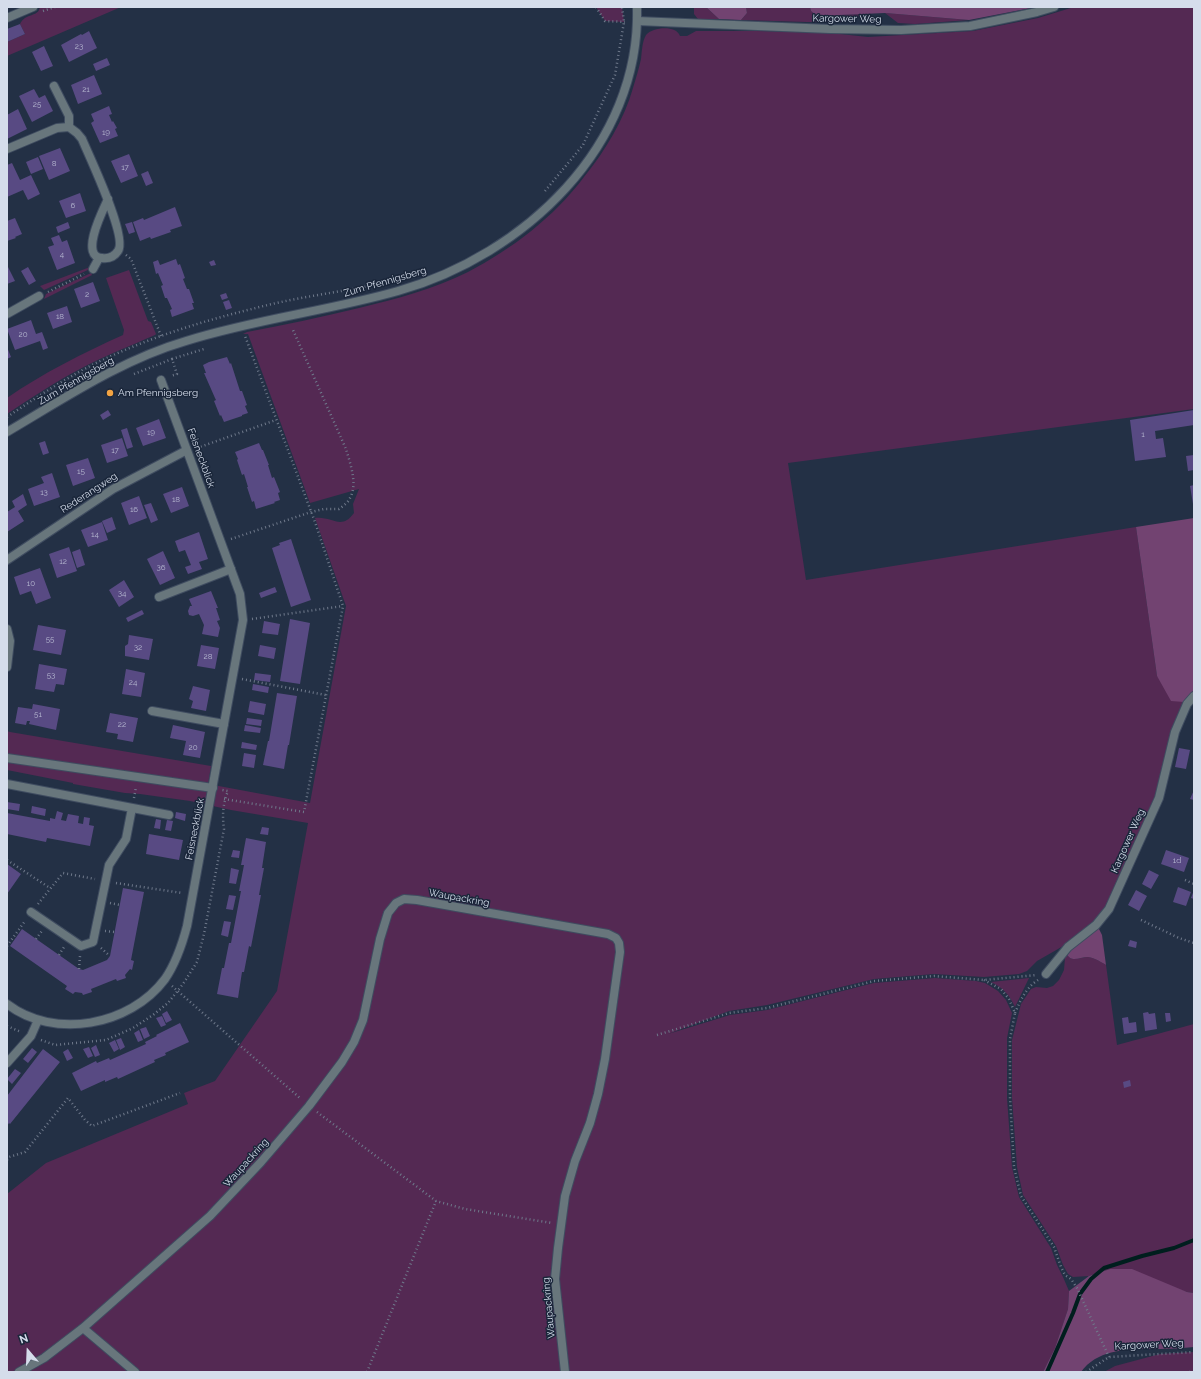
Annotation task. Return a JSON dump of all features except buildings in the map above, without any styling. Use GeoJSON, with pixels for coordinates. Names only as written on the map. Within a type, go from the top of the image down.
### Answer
{"type":"FeatureCollection","features":[{"type":"Feature","properties":{"kind":"street"},"geometry":{"type":"LineString","coordinates":[[7,18],[33,7]]}},
{"type":"Feature","properties":{"kind":"street","name":"Zum Pfennigsberg"},"geometry":{"type":"LineString","coordinates":[[7,432],[114,370],[185,341],[224,330],[351,303],[399,291],[458,268],[495,248],[525,227],[550,205],[578,174],[596,150],[615,114],[626,88],[633,58],[637,7]]}},
{"type":"Feature","properties":{"kind":"street","name":"Kargower Weg"},"geometry":{"type":"LineString","coordinates":[[637,21],[900,30],[970,26],[1054,7]]}},
{"type":"Feature","properties":{"kind":"street"},"geometry":{"type":"LineString","coordinates":[[54,86],[69,116],[69,127]]}},
{"type":"Feature","properties":{"kind":"street"},"geometry":{"type":"LineString","coordinates":[[7,149],[57,128],[69,127],[77,133],[82,139],[108,199],[118,233],[120,243],[119,250],[114,257],[106,259],[99,258],[94,254],[92,246],[93,238],[108,199]]}},
{"type":"Feature","properties":{"kind":"street"},"geometry":{"type":"LineString","coordinates":[[91,270],[99,258]]}},
{"type":"Feature","properties":{"kind":"street"},"geometry":{"type":"LineString","coordinates":[[7,314],[42,294]]}},
{"type":"Feature","properties":{"kind":"street","name":"Feisneckblick"},"geometry":{"type":"LineString","coordinates":[[7,1004],[14,1010],[38,1020],[64,1024],[90,1024],[112,1018],[134,1007],[151,994],[164,980],[177,958],[187,926],[243,620],[240,594],[161,380]]}},
{"type":"Feature","properties":{"kind":"street","name":"Rederangweg"},"geometry":{"type":"LineString","coordinates":[[7,560],[112,489],[187,451]]}},
{"type":"Feature","properties":{"kind":"street"},"geometry":{"type":"LineString","coordinates":[[159,597],[231,570]]}},
{"type":"Feature","properties":{"kind":"street"},"geometry":{"type":"LineString","coordinates":[[7,629],[10,641],[7,667]]}},
{"type":"Feature","properties":{"kind":"street","name":"Kargower Weg"},"geometry":{"type":"LineString","coordinates":[[1046,974],[1068,947],[1096,924],[1108,909],[1158,798],[1175,732],[1187,704],[1194,696]]}},
{"type":"Feature","properties":{"kind":"street"},"geometry":{"type":"LineString","coordinates":[[152,711],[224,724]]}},
{"type":"Feature","properties":{"kind":"street"},"geometry":{"type":"LineString","coordinates":[[7,758],[213,788]]}},
{"type":"Feature","properties":{"kind":"street"},"geometry":{"type":"LineString","coordinates":[[7,784],[169,815]]}},
{"type":"Feature","properties":{"kind":"street"},"geometry":{"type":"LineString","coordinates":[[31,912],[81,946],[93,942],[109,865],[126,839],[132,808]]}},
{"type":"Feature","properties":{"kind":"street","name":"Waupackring"},"geometry":{"type":"LineString","coordinates":[[19,1372],[44,1358],[83,1328],[210,1216],[261,1162],[309,1106],[342,1062],[354,1042],[363,1020],[384,924],[388,913],[396,903],[404,899],[417,900],[608,934],[616,938],[619,943],[620,952],[605,1059],[598,1094],[567,1189],[561,1224],[555,1279],[566,1372]]}},
{"type":"Feature","properties":{"kind":"street"},"geometry":{"type":"LineString","coordinates":[[7,1063],[31,1036],[38,1020]]}},
{"type":"Feature","properties":{"kind":"street"},"geometry":{"type":"LineString","coordinates":[[83,1328],[135,1372]]}},
{"type":"Feature","properties":{"kind":"path"},"geometry":{"type":"LineString","coordinates":[[596,7],[605,21],[637,21]]}},
{"type":"Feature","properties":{"kind":"path"},"geometry":{"type":"LineString","coordinates":[[543,194],[583,145],[615,76],[624,22],[622,7]]}},
{"type":"Feature","properties":{"kind":"path"},"geometry":{"type":"LineString","coordinates":[[119,250],[132,259],[161,336]]}},
{"type":"Feature","properties":{"kind":"path"},"geometry":{"type":"LineString","coordinates":[[42,294],[91,270]]}},
{"type":"Feature","properties":{"kind":"path"},"geometry":{"type":"LineString","coordinates":[[7,417],[52,387],[109,357],[161,336],[202,322],[253,308],[375,285]]}},
{"type":"Feature","properties":{"kind":"path"},"geometry":{"type":"LineString","coordinates":[[221,542],[311,512],[324,509],[339,509],[349,500],[352,493],[353,482],[351,466],[346,449],[293,330]]}},
{"type":"Feature","properties":{"kind":"path"},"geometry":{"type":"LineString","coordinates":[[224,799],[304,812],[342,606],[311,512],[245,336],[238,338]]}},
{"type":"Feature","properties":{"kind":"path"},"geometry":{"type":"LineString","coordinates":[[129,376],[208,347]]}},
{"type":"Feature","properties":{"kind":"path"},"geometry":{"type":"LineString","coordinates":[[109,357],[114,370]]}},
{"type":"Feature","properties":{"kind":"path"},"geometry":{"type":"LineString","coordinates":[[161,380],[177,374],[172,359]]}},
{"type":"Feature","properties":{"kind":"path"},"geometry":{"type":"LineString","coordinates":[[187,451],[276,420]]}},
{"type":"Feature","properties":{"kind":"path"},"geometry":{"type":"LineString","coordinates":[[243,620],[342,606]]}},
{"type":"Feature","properties":{"kind":"path"},"geometry":{"type":"LineString","coordinates":[[233,678],[326,695]]}},
{"type":"Feature","properties":{"kind":"path"},"geometry":{"type":"LineString","coordinates":[[132,808],[137,777]]}},
{"type":"Feature","properties":{"kind":"path"},"geometry":{"type":"LineString","coordinates":[[7,1026],[55,1045],[106,1040],[133,1028],[153,1016],[168,1003],[178,991],[196,962],[204,934],[224,828],[222,816],[224,799],[228,791],[213,788]]}},
{"type":"Feature","properties":{"kind":"path"},"geometry":{"type":"LineString","coordinates":[[7,860],[50,888]]}},
{"type":"Feature","properties":{"kind":"path"},"geometry":{"type":"LineString","coordinates":[[7,946],[31,912],[63,873],[106,882],[193,895]]}},
{"type":"Feature","properties":{"kind":"path"},"geometry":{"type":"LineString","coordinates":[[1185,880],[1194,884]]}},
{"type":"Feature","properties":{"kind":"path"},"geometry":{"type":"LineString","coordinates":[[1141,920],[1179,938],[1194,943]]}},
{"type":"Feature","properties":{"kind":"path"},"geometry":{"type":"LineString","coordinates":[[657,1035],[730,1013],[767,1008],[874,981],[934,976],[984,980],[1046,974]]}},
{"type":"Feature","properties":{"kind":"path"},"geometry":{"type":"LineString","coordinates":[[1046,974],[1030,985],[1021,998],[1015,1013],[1010,1039],[1010,1098],[1014,1167],[1021,1196],[1054,1247],[1065,1275],[1071,1279],[1077,1288],[1109,1357]]}},
{"type":"Feature","properties":{"kind":"path"},"geometry":{"type":"LineString","coordinates":[[984,980],[1002,990],[1009,999],[1015,1013]]}},
{"type":"Feature","properties":{"kind":"path"},"geometry":{"type":"LineString","coordinates":[[178,991],[309,1106],[436,1201],[465,1209],[561,1224]]}},
{"type":"Feature","properties":{"kind":"path"},"geometry":{"type":"LineString","coordinates":[[7,1160],[9,1157],[24,1152],[68,1098],[85,1120],[92,1126],[180,1093]]}},
{"type":"Feature","properties":{"kind":"path"},"geometry":{"type":"LineString","coordinates":[[367,1372],[436,1201]]}},
{"type":"Feature","properties":{"kind":"path","name":"Kargower Weg"},"geometry":{"type":"LineString","coordinates":[[1086,1372],[1109,1357],[1194,1352]]}},
{"type":"Feature","properties":{"kind":"path"},"geometry":{"type":"LineString","coordinates":[[1189,1372],[1194,1372]]}},
{"type":"Feature","properties":{"kind":"shaded area"},"geometry":{"type":"Polygon","coordinates":[[[40,7],[121,7],[7,56],[7,42],[25,34],[20,24],[22,20],[37,13],[40,7]]]}},
{"type":"Feature","properties":{"kind":"shaded area"},"geometry":{"type":"Polygon","coordinates":[[[596,7],[622,7],[624,22],[605,21],[596,7]]]}},
{"type":"Feature","properties":{"kind":"shaded area"},"geometry":{"type":"Polygon","coordinates":[[[694,7],[706,7],[719,19],[698,19],[694,14],[694,7]]]}},
{"type":"Feature","properties":{"kind":"shaded area"},"geometry":{"type":"Polygon","coordinates":[[[706,7],[746,7],[747,13],[741,20],[719,19],[706,7]]]}},
{"type":"Feature","properties":{"kind":"shaded area"},"geometry":{"type":"Polygon","coordinates":[[[746,7],[810,7],[811,11],[817,16],[866,14],[843,22],[741,20],[747,13],[746,7]]]}},
{"type":"Feature","properties":{"kind":"shaded area"},"geometry":{"type":"Polygon","coordinates":[[[810,7],[1036,7],[969,20],[885,13],[817,16],[811,11],[810,7]]]}},
{"type":"Feature","properties":{"kind":"shaded area"},"geometry":{"type":"Polygon","coordinates":[[[1074,7],[1194,7],[1194,409],[788,463],[806,580],[1136,527],[1157,676],[1184,702],[1155,798],[1105,909],[1094,922],[1065,945],[1037,961],[1027,971],[1019,974],[984,977],[934,974],[874,979],[767,1005],[729,1011],[668,1034],[730,1015],[767,1010],[874,983],[935,978],[976,981],[985,983],[998,991],[1006,1000],[1012,1013],[1007,1038],[1007,1098],[1012,1167],[1019,1197],[1051,1248],[1069,1291],[1068,1309],[1055,1348],[1043,1372],[7,1372],[7,1194],[46,1163],[188,1104],[184,1093],[215,1081],[277,991],[308,823],[231,810],[190,801],[125,793],[73,784],[7,770],[7,731],[211,766],[208,784],[310,803],[346,606],[315,518],[327,519],[336,522],[345,521],[354,513],[353,504],[359,489],[310,503],[248,334],[243,334],[359,308],[428,288],[468,272],[500,253],[531,231],[546,219],[572,192],[599,157],[613,135],[629,100],[646,35],[654,30],[664,28],[674,30],[678,32],[680,36],[687,36],[696,31],[758,31],[831,33],[868,37],[973,31],[1038,18],[1074,7]]]}},
{"type":"Feature","properties":{"kind":"shaded area"},"geometry":{"type":"Polygon","coordinates":[[[885,13],[969,20],[915,24],[898,23],[885,13]]]}},
{"type":"Feature","properties":{"kind":"shaded area"},"geometry":{"type":"Polygon","coordinates":[[[90,267],[90,269],[44,290],[40,286],[90,267]]]}},
{"type":"Feature","properties":{"kind":"shaded area"},"geometry":{"type":"Polygon","coordinates":[[[129,270],[148,321],[151,322],[156,334],[80,369],[7,414],[7,398],[64,364],[123,335],[124,330],[106,278],[129,270]]]}},
{"type":"Feature","properties":{"kind":"shaded area"},"geometry":{"type":"Polygon","coordinates":[[[91,273],[92,275],[44,299],[46,294],[91,273]]]}},
{"type":"Feature","properties":{"kind":"shaded area"},"geometry":{"type":"Polygon","coordinates":[[[1194,518],[1194,690],[1184,702],[1171,701],[1157,676],[1136,527],[1194,518]]]}},
{"type":"Feature","properties":{"kind":"shaded area"},"geometry":{"type":"Polygon","coordinates":[[[1098,927],[1102,935],[1106,965],[1098,960],[1088,957],[1073,959],[1069,957],[1067,954],[1071,949],[1098,927]]]}},
{"type":"Feature","properties":{"kind":"shaded area"},"geometry":{"type":"Polygon","coordinates":[[[1067,954],[1073,959],[1088,957],[1106,965],[1117,1045],[1194,1024],[1194,1293],[1110,1269],[1089,1276],[1073,1277],[1068,1274],[1056,1246],[1023,1195],[1017,1167],[1012,1098],[1012,1040],[1021,1004],[1031,989],[1036,987],[1047,988],[1053,986],[1059,980],[1064,970],[1065,958],[1067,954]]]}},
{"type":"Feature","properties":{"kind":"shaded area"},"geometry":{"type":"Polygon","coordinates":[[[1029,978],[1015,1007],[1005,992],[991,982],[1029,978]]]}},
{"type":"Feature","properties":{"kind":"shaded area"},"geometry":{"type":"Polygon","coordinates":[[[1110,1269],[1132,1269],[1187,1292],[1194,1293],[1194,1347],[1117,1351],[1097,1358],[1088,1364],[1081,1372],[1043,1372],[1055,1348],[1068,1309],[1069,1291],[1089,1276],[1110,1269]]]}},
{"type":"Feature","properties":{"kind":"shaded area"},"geometry":{"type":"Polygon","coordinates":[[[1194,1352],[1194,1372],[1104,1372],[1115,1366],[1160,1354],[1194,1352]]]}},
{"type":"Feature","properties":{"kind":"waterway"},"geometry":{"type":"LineString","coordinates":[[1047,1372],[1080,1294],[1091,1279],[1104,1268],[1174,1248],[1194,1240]]}},
{"type":"Feature","properties":{"kind":"place","name":"Am Pfennigsberg"},"geometry":{"type":"Point","coordinates":[110,393]}}]}
